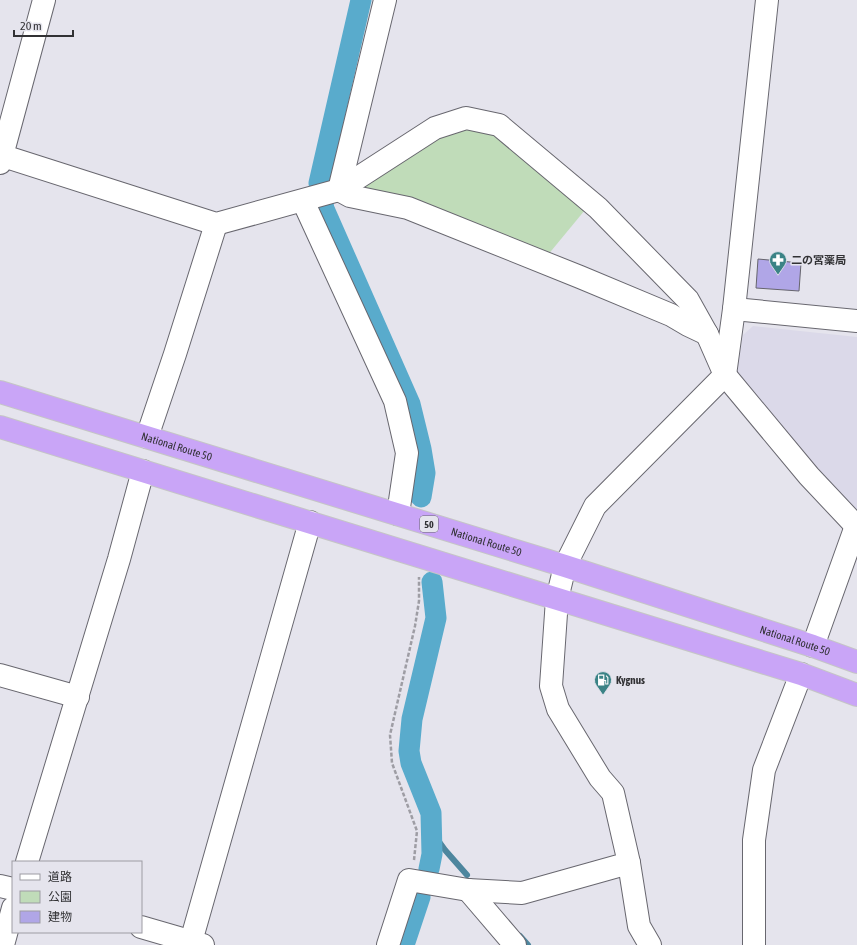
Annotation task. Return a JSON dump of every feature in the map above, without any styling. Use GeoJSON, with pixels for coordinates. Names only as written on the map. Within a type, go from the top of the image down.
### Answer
{"type":"FeatureCollection","features":[{"type":"Feature","properties":{"kind":"highway","name":"National Route 50"},"geometry":{"type":"LineString","coordinates":[[0,392],[565,566],[813,646],[857,662]]}},
{"type":"Feature","properties":{"kind":"highway"},"geometry":{"type":"LineString","coordinates":[[0,427],[801,674],[857,695]]}},
{"type":"Feature","properties":{"kind":"street"},"geometry":{"type":"LineString","coordinates":[[44,0],[1,158],[216,224],[339,190],[435,128],[466,118],[499,125],[598,208],[688,300],[707,334],[726,375],[809,476],[857,527],[813,646]]}},
{"type":"Feature","properties":{"kind":"street"},"geometry":{"type":"LineString","coordinates":[[339,190],[385,0]]}},
{"type":"Feature","properties":{"kind":"street"},"geometry":{"type":"LineString","coordinates":[[650,945],[639,926],[629,863],[613,793],[600,778],[558,708],[551,686],[557,599],[565,566],[595,506],[726,375],[767,0]]}},
{"type":"Feature","properties":{"kind":"street"},"geometry":{"type":"LineString","coordinates":[[339,190],[350,196],[408,208],[580,277],[670,315],[688,326],[707,334]]}},
{"type":"Feature","properties":{"kind":"street"},"geometry":{"type":"LineString","coordinates":[[303,201],[395,401],[408,452],[398,514]]}},
{"type":"Feature","properties":{"kind":"street"},"geometry":{"type":"LineString","coordinates":[[147,437],[216,224]]}},
{"type":"Feature","properties":{"kind":"street"},"geometry":{"type":"LineString","coordinates":[[734,309],[857,322]]}},
{"type":"Feature","properties":{"kind":"street"},"geometry":{"type":"LineString","coordinates":[[27,861],[117,566],[143,471]]}},
{"type":"Feature","properties":{"kind":"street"},"geometry":{"type":"LineString","coordinates":[[142,927],[195,944],[310,522]]}},
{"type":"Feature","properties":{"kind":"street"},"geometry":{"type":"LineString","coordinates":[[754,945],[754,840],[764,770],[801,674]]}},
{"type":"Feature","properties":{"kind":"street"},"geometry":{"type":"LineString","coordinates":[[0,675],[78,697]]}},
{"type":"Feature","properties":{"kind":"street"},"geometry":{"type":"LineString","coordinates":[[388,945],[409,880],[468,890],[522,893],[629,863]]}},
{"type":"Feature","properties":{"kind":"street"},"geometry":{"type":"LineString","coordinates":[[0,886],[12,889]]}},
{"type":"Feature","properties":{"kind":"street"},"geometry":{"type":"LineString","coordinates":[[468,890],[515,945]]}},
{"type":"Feature","properties":{"kind":"street"},"geometry":{"type":"LineString","coordinates":[[3,945],[12,912]]}},
{"type":"Feature","properties":{"kind":"path"},"geometry":{"type":"LineString","coordinates":[[409,880],[415,852],[417,831],[392,763],[390,736],[415,626],[419,601],[419,556]]}},
{"type":"Feature","properties":{"kind":"shaded area"},"geometry":{"type":"Polygon","coordinates":[[[753,326],[857,337],[857,514],[807,462],[736,375],[743,335],[753,326]]]}},
{"type":"Feature","properties":{"kind":"green space"},"geometry":{"type":"Polygon","coordinates":[[[462,126],[482,129],[496,136],[585,210],[547,256],[359,194],[360,182],[462,126]]]}},
{"type":"Feature","properties":{"kind":"building","name":"二の宮薬局"},"geometry":{"type":"Polygon","coordinates":[[[758,259],[801,263],[799,291],[756,288],[758,259]]]}},
{"type":"Feature","properties":{"kind":"waterway"},"geometry":{"type":"LineString","coordinates":[[361,0],[319,183],[324,209],[410,404],[425,473],[421,497]]}},
{"type":"Feature","properties":{"kind":"waterway"},"geometry":{"type":"LineString","coordinates":[[429,869],[432,854],[431,813],[411,763],[409,751],[412,719],[436,618],[432,582]]}},
{"type":"Feature","properties":{"kind":"waterway"},"geometry":{"type":"LineString","coordinates":[[432,832],[445,850],[467,875]]}},
{"type":"Feature","properties":{"kind":"waterway"},"geometry":{"type":"LineString","coordinates":[[404,945],[420,897]]}},
{"type":"Feature","properties":{"kind":"waterway"},"geometry":{"type":"LineString","coordinates":[[520,936],[528,945]]}},
{"type":"Feature","properties":{"kind":"place","name":"二の宮薬局"},"geometry":{"type":"Point","coordinates":[778,275]}},
{"type":"Feature","properties":{"kind":"place","name":"Kygnus"},"geometry":{"type":"Point","coordinates":[603,695]}}]}
